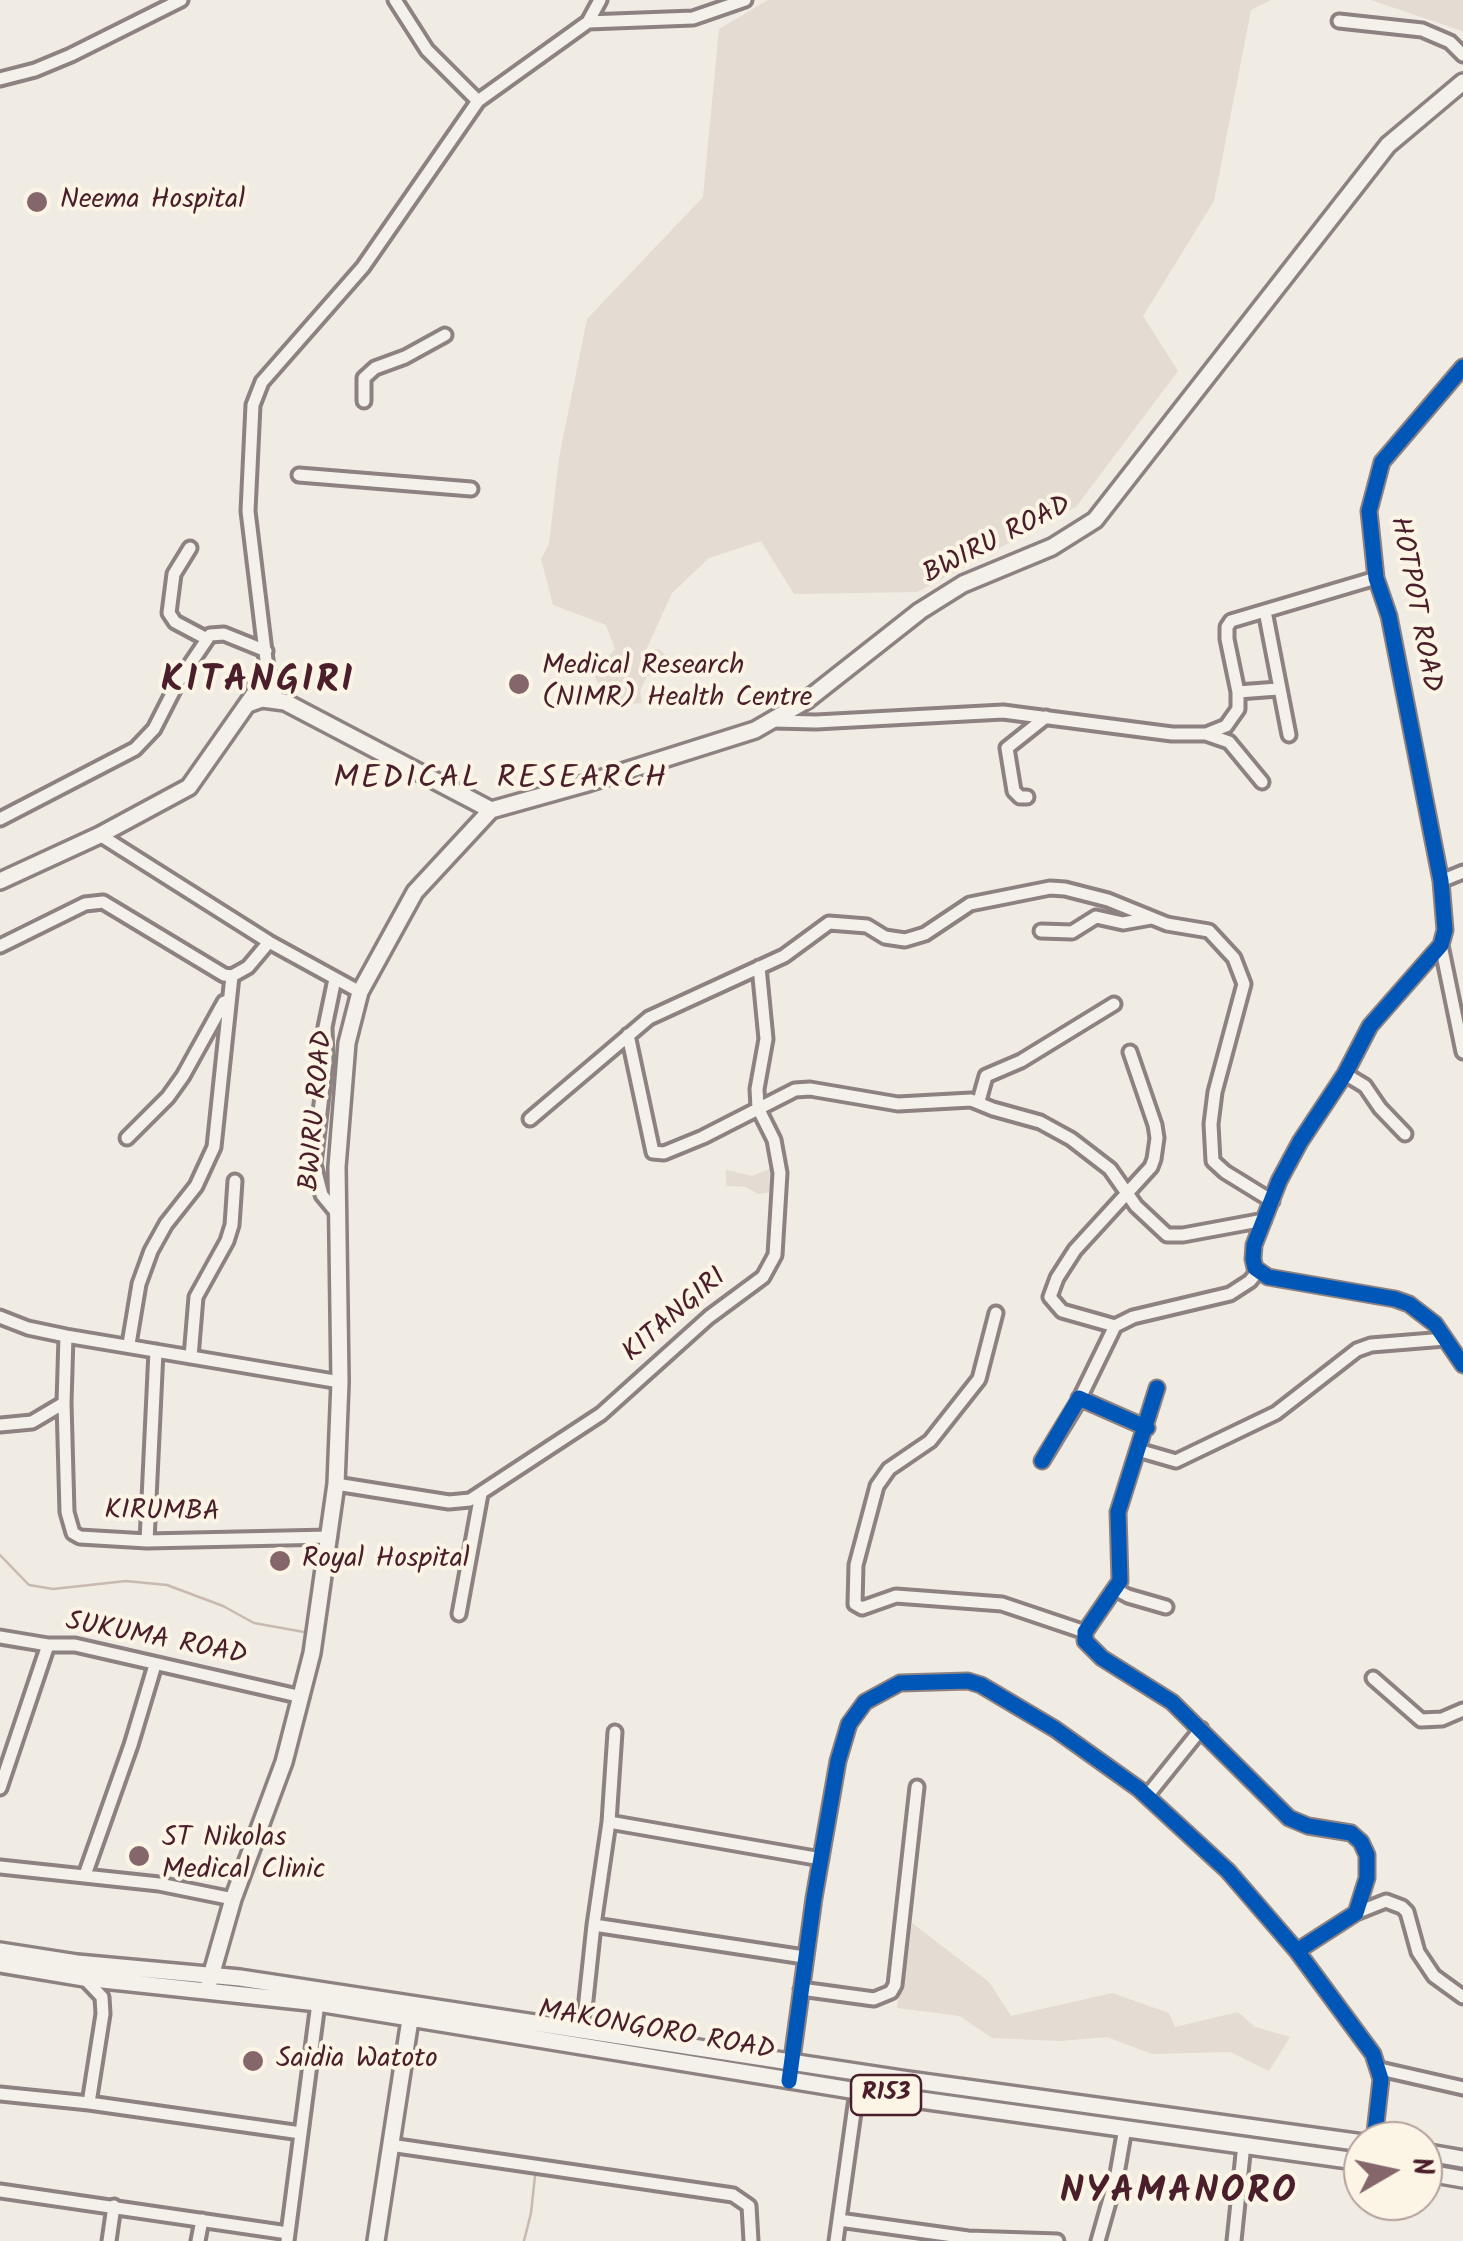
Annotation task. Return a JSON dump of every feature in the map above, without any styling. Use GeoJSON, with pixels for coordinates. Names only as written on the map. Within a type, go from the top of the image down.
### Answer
{"type":"FeatureCollection","features":[{"type":"Feature","properties":{"kind":"main road","name":"BWIRU ROAD"},"geometry":{"type":"LineString","coordinates":[[209,1983],[233,1899],[278,1778],[312,1654],[336,1484],[340,1382],[336,1212],[345,1057],[360,992],[415,892],[491,810],[743,736],[773,722],[807,700],[920,610],[963,584],[1052,547],[1094,520],[1388,145],[1463,82]]}},
{"type":"Feature","properties":{"kind":"main road"},"geometry":{"type":"LineString","coordinates":[[0,881],[100,835],[189,787],[266,691],[491,810]]}},
{"type":"Feature","properties":{"kind":"main road"},"geometry":{"type":"LineString","coordinates":[[189,1974],[220,1943]]}},
{"type":"Feature","properties":{"kind":"main road"},"geometry":{"type":"LineString","coordinates":[[220,1943],[224,1962],[240,1978]]}},
{"type":"Feature","properties":{"kind":"main road","name":"MAKONGORO ROAD"},"geometry":{"type":"LineString","coordinates":[[0,1951],[189,1974],[209,1983],[240,1978],[789,2081],[1343,2159]]}},
{"type":"Feature","properties":{"kind":"main road","name":"MAKONGORO ROAD"},"geometry":{"type":"LineString","coordinates":[[0,1964],[84,1978],[209,1983],[318,2003],[583,2028],[791,2062],[1343,2140]]}},
{"type":"Feature","properties":{"kind":"main road"},"geometry":{"type":"LineString","coordinates":[[376,2241],[411,2012]]}},
{"type":"Feature","properties":{"kind":"street"},"geometry":{"type":"LineString","coordinates":[[0,79],[71,55],[180,0]]}},
{"type":"Feature","properties":{"kind":"street"},"geometry":{"type":"LineString","coordinates":[[396,0],[427,50],[478,101]]}},
{"type":"Feature","properties":{"kind":"street"},"geometry":{"type":"LineString","coordinates":[[266,691],[266,651],[248,511],[253,404],[262,382],[382,242],[478,101],[588,22],[600,0]]}},
{"type":"Feature","properties":{"kind":"street"},"geometry":{"type":"LineString","coordinates":[[588,22],[693,18],[745,0]]}},
{"type":"Feature","properties":{"kind":"street"},"geometry":{"type":"LineString","coordinates":[[1339,20],[1422,30],[1450,42],[1463,55]]}},
{"type":"Feature","properties":{"kind":"street"},"geometry":{"type":"LineString","coordinates":[[364,401],[364,378],[374,368],[406,358],[445,335]]}},
{"type":"Feature","properties":{"kind":"street","name":"HOTPOT ROAD"},"geometry":{"type":"LineString","coordinates":[[1463,367],[1382,462],[1369,511],[1376,578],[1389,616],[1441,882],[1442,945],[1463,1052]]}},
{"type":"Feature","properties":{"kind":"street"},"geometry":{"type":"LineString","coordinates":[[299,475],[471,489]]}},
{"type":"Feature","properties":{"kind":"street"},"geometry":{"type":"LineString","coordinates":[[190,548],[174,574],[170,612],[176,622],[207,640]]}},
{"type":"Feature","properties":{"kind":"street"},"geometry":{"type":"LineString","coordinates":[[1206,734],[1232,721],[1238,708],[1227,628],[1236,618],[1376,578]]}},
{"type":"Feature","properties":{"kind":"street"},"geometry":{"type":"LineString","coordinates":[[1266,611],[1289,735]]}},
{"type":"Feature","properties":{"kind":"street"},"geometry":{"type":"LineString","coordinates":[[0,818],[135,749],[154,729],[178,682],[214,634],[224,634],[266,651]]}},
{"type":"Feature","properties":{"kind":"street"},"geometry":{"type":"LineString","coordinates":[[1238,692],[1278,689]]}},
{"type":"Feature","properties":{"kind":"street"},"geometry":{"type":"LineString","coordinates":[[773,722],[1002,712],[1172,734],[1206,734],[1229,742],[1262,782]]}},
{"type":"Feature","properties":{"kind":"street"},"geometry":{"type":"LineString","coordinates":[[1027,797],[1014,791],[1007,748],[1046,717]]}},
{"type":"Feature","properties":{"kind":"street"},"geometry":{"type":"LineString","coordinates":[[100,835],[269,942],[360,992]]}},
{"type":"Feature","properties":{"kind":"street"},"geometry":{"type":"LineString","coordinates":[[1441,882],[1463,872]]}},
{"type":"Feature","properties":{"kind":"street"},"geometry":{"type":"LineString","coordinates":[[530,1119],[628,1035],[673,1005],[795,950],[829,924],[867,926],[885,937],[906,940],[925,934],[970,904],[1050,888],[1108,900],[1151,918],[1209,931],[1225,946],[1240,968],[1244,992],[1212,1108],[1212,1161],[1272,1200]]}},
{"type":"Feature","properties":{"kind":"street"},"geometry":{"type":"LineString","coordinates":[[0,946],[85,904],[97,902],[108,904],[224,975],[232,976],[248,967],[269,942]]}},
{"type":"Feature","properties":{"kind":"street"},"geometry":{"type":"LineString","coordinates":[[1042,931],[1072,932],[1096,917],[1123,924],[1151,918]]}},
{"type":"Feature","properties":{"kind":"street"},"geometry":{"type":"LineString","coordinates":[[1442,945],[1378,1014],[1345,1074],[1300,1142],[1253,1252],[1258,1270],[1268,1277],[1394,1299],[1423,1313],[1463,1365]]}},
{"type":"Feature","properties":{"kind":"street","name":"KITANGIRI"},"geometry":{"type":"LineString","coordinates":[[336,1484],[449,1502],[470,1500],[602,1414],[708,1317],[770,1268],[778,1234],[780,1157],[758,1108],[766,1039],[759,966]]}},
{"type":"Feature","properties":{"kind":"street"},"geometry":{"type":"LineString","coordinates":[[129,1344],[139,1284],[150,1251],[196,1186],[214,1148],[232,976]]}},
{"type":"Feature","properties":{"kind":"street"},"geometry":{"type":"LineString","coordinates":[[335,979],[325,1027],[326,1061],[314,1164],[322,1195],[336,1212]]}},
{"type":"Feature","properties":{"kind":"street"},"geometry":{"type":"LineString","coordinates":[[127,1138],[175,1086],[229,994]]}},
{"type":"Feature","properties":{"kind":"street"},"geometry":{"type":"LineString","coordinates":[[979,1101],[984,1078],[1021,1061],[1114,1004]]}},
{"type":"Feature","properties":{"kind":"street"},"geometry":{"type":"LineString","coordinates":[[628,1035],[653,1152],[664,1153],[702,1137],[795,1090],[810,1089],[880,1102],[979,1101],[993,1110],[1040,1122],[1058,1131],[1110,1169],[1136,1206],[1160,1230],[1174,1236],[1264,1220]]}},
{"type":"Feature","properties":{"kind":"street"},"geometry":{"type":"LineString","coordinates":[[1115,1326],[1062,1311],[1053,1304],[1051,1291],[1075,1250],[1151,1167],[1157,1145],[1155,1125],[1130,1052]]}},
{"type":"Feature","properties":{"kind":"street"},"geometry":{"type":"LineString","coordinates":[[1345,1074],[1365,1086],[1404,1134]]}},
{"type":"Feature","properties":{"kind":"street"},"geometry":{"type":"LineString","coordinates":[[191,1356],[196,1297],[227,1240],[235,1180]]}},
{"type":"Feature","properties":{"kind":"street"},"geometry":{"type":"LineString","coordinates":[[1042,1461],[1115,1326],[1133,1317],[1230,1294],[1250,1281],[1258,1270]]}},
{"type":"Feature","properties":{"kind":"street"},"geometry":{"type":"LineString","coordinates":[[996,1312],[979,1379],[930,1441],[889,1469],[877,1486],[856,1565],[855,1604],[862,1608],[896,1596],[1002,1604],[1085,1632]]}},
{"type":"Feature","properties":{"kind":"street"},"geometry":{"type":"LineString","coordinates":[[0,1318],[66,1336],[129,1344],[268,1373],[340,1382]]}},
{"type":"Feature","properties":{"kind":"street","name":"KIRUMBA"},"geometry":{"type":"LineString","coordinates":[[66,1336],[64,1403],[69,1527],[80,1537],[147,1541],[330,1537]]}},
{"type":"Feature","properties":{"kind":"street"},"geometry":{"type":"LineString","coordinates":[[1138,1450],[1176,1460],[1276,1413],[1357,1350],[1371,1345],[1446,1338]]}},
{"type":"Feature","properties":{"kind":"street"},"geometry":{"type":"LineString","coordinates":[[147,1541],[156,1351]]}},
{"type":"Feature","properties":{"kind":"street"},"geometry":{"type":"LineString","coordinates":[[1085,1632],[1115,1589],[1122,1567],[1118,1512],[1157,1388]]}},
{"type":"Feature","properties":{"kind":"street"},"geometry":{"type":"LineString","coordinates":[[1079,1398],[1146,1428]]}},
{"type":"Feature","properties":{"kind":"street"},"geometry":{"type":"LineString","coordinates":[[0,1425],[32,1422],[64,1403]]}},
{"type":"Feature","properties":{"kind":"street"},"geometry":{"type":"LineString","coordinates":[[459,1614],[481,1494]]}},
{"type":"Feature","properties":{"kind":"street"},"geometry":{"type":"LineString","coordinates":[[1115,1589],[1166,1608]]}},
{"type":"Feature","properties":{"kind":"street"},"geometry":{"type":"LineString","coordinates":[[1085,1632],[1090,1648],[1172,1702],[1289,1818],[1308,1826],[1351,1833],[1361,1842],[1367,1855],[1367,1878],[1356,1913]]}},
{"type":"Feature","properties":{"kind":"street","name":"SUKUMA ROAD"},"geometry":{"type":"LineString","coordinates":[[0,1638],[75,1645],[302,1698]]}},
{"type":"Feature","properties":{"kind":"street"},"geometry":{"type":"LineString","coordinates":[[0,1788],[48,1645]]}},
{"type":"Feature","properties":{"kind":"street"},"geometry":{"type":"LineString","coordinates":[[85,1874],[155,1665]]}},
{"type":"Feature","properties":{"kind":"street"},"geometry":{"type":"LineString","coordinates":[[1374,1678],[1422,1720],[1463,1710]]}},
{"type":"Feature","properties":{"kind":"street"},"geometry":{"type":"LineString","coordinates":[[789,2081],[804,1958],[838,1761],[849,1724],[865,1702],[886,1688],[912,1680],[968,1681],[1055,1729],[1147,1796],[1228,1871],[1297,1951],[1373,2054],[1380,2068],[1376,2121]]}},
{"type":"Feature","properties":{"kind":"street"},"geometry":{"type":"LineString","coordinates":[[1147,1796],[1201,1729]]}},
{"type":"Feature","properties":{"kind":"street"},"geometry":{"type":"LineString","coordinates":[[583,2028],[610,1822],[615,1732]]}},
{"type":"Feature","properties":{"kind":"street"},"geometry":{"type":"LineString","coordinates":[[801,1990],[874,1998],[890,1992],[894,1985],[916,1787]]}},
{"type":"Feature","properties":{"kind":"street"},"geometry":{"type":"LineString","coordinates":[[610,1822],[822,1859]]}},
{"type":"Feature","properties":{"kind":"street"},"geometry":{"type":"LineString","coordinates":[[0,1866],[85,1874],[233,1899]]}},
{"type":"Feature","properties":{"kind":"street"},"geometry":{"type":"LineString","coordinates":[[1297,1951],[1356,1913],[1386,1902],[1402,1906],[1418,1952],[1434,1976],[1463,1997]]}},
{"type":"Feature","properties":{"kind":"street"},"geometry":{"type":"LineString","coordinates":[[594,1925],[804,1958]]}},
{"type":"Feature","properties":{"kind":"street"},"geometry":{"type":"LineString","coordinates":[[84,1978],[102,1997],[103,2014],[89,2103]]}},
{"type":"Feature","properties":{"kind":"street"},"geometry":{"type":"LineString","coordinates":[[0,2191],[202,2220],[287,2237],[318,2003]]}},
{"type":"Feature","properties":{"kind":"street"},"geometry":{"type":"LineString","coordinates":[[1380,2068],[1463,2088]]}},
{"type":"Feature","properties":{"kind":"street"},"geometry":{"type":"LineString","coordinates":[[836,2241],[857,2092]]}},
{"type":"Feature","properties":{"kind":"street"},"geometry":{"type":"LineString","coordinates":[[0,2094],[302,2133]]}},
{"type":"Feature","properties":{"kind":"street"},"geometry":{"type":"LineString","coordinates":[[1098,2241],[1125,2128]]}},
{"type":"Feature","properties":{"kind":"street"},"geometry":{"type":"LineString","coordinates":[[1234,2241],[1244,2144]]}},
{"type":"Feature","properties":{"kind":"street"},"geometry":{"type":"LineString","coordinates":[[390,2145],[734,2195],[748,2206],[751,2241]]}},
{"type":"Feature","properties":{"kind":"street"},"geometry":{"type":"LineString","coordinates":[[109,2241],[114,2206]]}},
{"type":"Feature","properties":{"kind":"street"},"geometry":{"type":"LineString","coordinates":[[198,2241],[202,2220]]}},
{"type":"Feature","properties":{"kind":"street"},"geometry":{"type":"LineString","coordinates":[[839,2220],[963,2239],[1057,2241]]}},
{"type":"Feature","properties":{"kind":"shaded area"},"geometry":{"type":"Polygon","coordinates":[[[768,0],[1271,0],[1251,10],[1214,201],[1143,316],[1178,371],[1076,507],[917,592],[794,594],[761,541],[709,558],[672,593],[646,650],[659,649],[670,659],[656,676],[647,676],[640,691],[642,703],[629,704],[604,693],[593,674],[615,649],[606,625],[553,605],[541,559],[549,544],[559,458],[587,319],[703,197],[719,29],[768,0]]]}},
{"type":"Feature","properties":{"kind":"shaded area"},"geometry":{"type":"Polygon","coordinates":[[[1371,0],[1463,0],[1463,31],[1462,31],[1371,0]]]}},
{"type":"Feature","properties":{"kind":"shaded area"},"geometry":{"type":"Polygon","coordinates":[[[774,1167],[775,1184],[771,1192],[758,1194],[746,1187],[726,1186],[726,1170],[752,1176],[774,1167]]]}},
{"type":"Feature","properties":{"kind":"shaded area"},"geometry":{"type":"Polygon","coordinates":[[[912,1923],[989,1982],[1011,2016],[1112,1993],[1169,2013],[1175,2027],[1238,2012],[1255,2027],[1290,2037],[1269,2071],[1230,2052],[1152,2054],[1107,2037],[1060,2041],[992,2038],[960,2016],[897,2008],[912,1923]]]}},
{"type":"Feature","properties":{"kind":"waterway"},"geometry":{"type":"LineString","coordinates":[[0,1555],[29,1585],[53,1589],[126,1581],[167,1585],[223,1606],[254,1623],[304,1632]]}},
{"type":"Feature","properties":{"kind":"waterway"},"geometry":{"type":"LineString","coordinates":[[524,2241],[535,2176]]}},
{"type":"Feature","properties":{"kind":"cycle path"},"geometry":{"type":"LineString","coordinates":[[1463,367],[1382,462],[1369,511],[1376,578],[1389,616],[1441,881],[1445,930],[1441,945],[1370,1026],[1345,1074],[1300,1142],[1279,1181],[1254,1245],[1253,1259],[1255,1268],[1268,1277],[1409,1304],[1435,1324],[1463,1365]]}},
{"type":"Feature","properties":{"kind":"cycle path"},"geometry":{"type":"LineString","coordinates":[[1157,1388],[1118,1512],[1120,1581],[1085,1632],[1085,1641],[1102,1658],[1172,1702],[1289,1818],[1308,1826],[1351,1833],[1361,1842],[1367,1855],[1367,1878],[1356,1913],[1297,1951]]}},
{"type":"Feature","properties":{"kind":"cycle path"},"geometry":{"type":"LineString","coordinates":[[1042,1461],[1079,1398],[1147,1428]]}},
{"type":"Feature","properties":{"kind":"cycle path"},"geometry":{"type":"LineString","coordinates":[[789,2081],[814,1898],[838,1761],[849,1724],[865,1702],[900,1683],[968,1681],[1055,1729],[1139,1789],[1228,1871],[1297,1951],[1373,2054],[1381,2079],[1376,2121]]}},
{"type":"Feature","properties":{"kind":"place","name":"Neema Hospital"},"geometry":{"type":"Point","coordinates":[37,202]}},
{"type":"Feature","properties":{"kind":"place","name":"Medical Research (NIMR) Health Centre"},"geometry":{"type":"Point","coordinates":[519,684]}},
{"type":"Feature","properties":{"kind":"place","name":"Royal Hospital"},"geometry":{"type":"Point","coordinates":[280,1561]}},
{"type":"Feature","properties":{"kind":"place","name":"ST Nikolas Medical Clinic"},"geometry":{"type":"Point","coordinates":[139,1856]}},
{"type":"Feature","properties":{"kind":"place","name":"Saidia Watoto"},"geometry":{"type":"Point","coordinates":[253,2061]}},
{"type":"Feature","properties":{"kind":"district","name":"KITANGIRI"},"geometry":{"type":"Point","coordinates":[258,685]}},
{"type":"Feature","properties":{"kind":"district","name":"MEDICAL RESEARCH"},"geometry":{"type":"Point","coordinates":[501,782]}},
{"type":"Feature","properties":{"kind":"district","name":"NYAMANORO"},"geometry":{"type":"Point","coordinates":[1179,2196]}}]}
